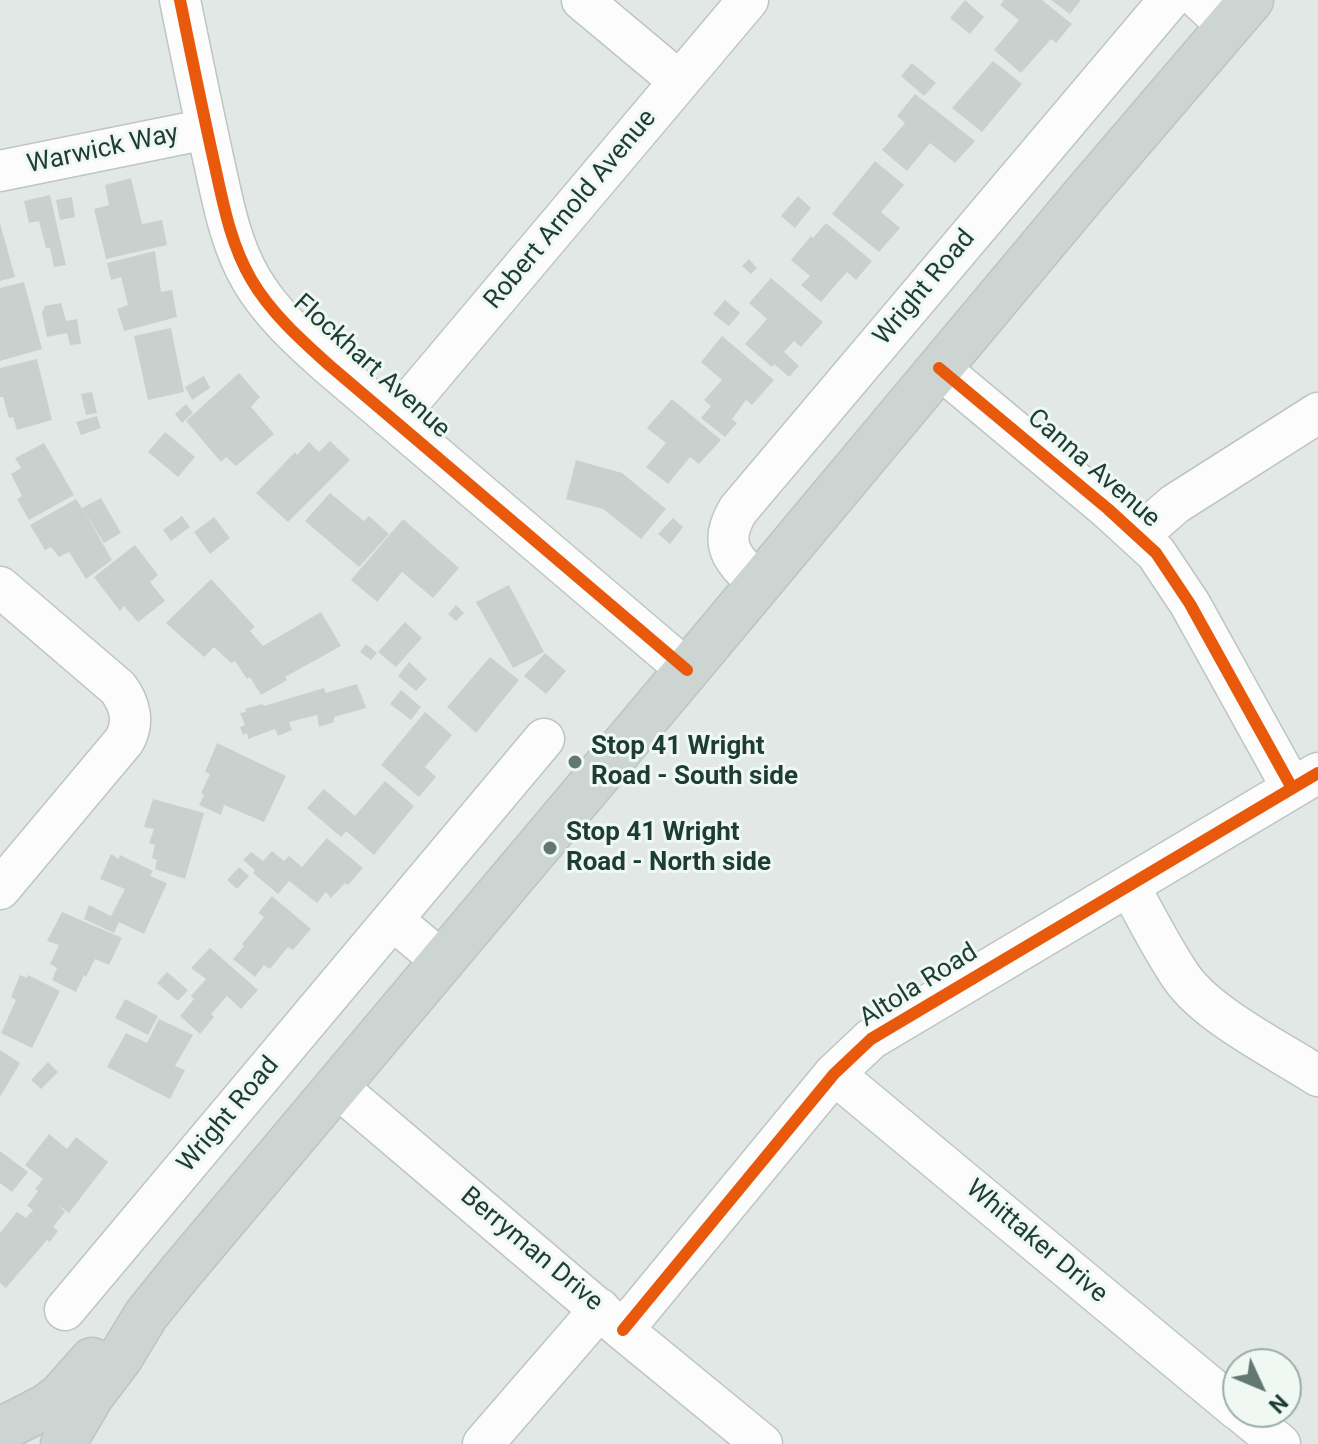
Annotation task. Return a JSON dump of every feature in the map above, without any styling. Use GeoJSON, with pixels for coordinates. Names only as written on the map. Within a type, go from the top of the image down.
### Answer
{"type":"FeatureCollection","features":[{"type":"Feature","properties":{"kind":"main road"},"geometry":{"type":"LineString","coordinates":[[63,1444],[146,1315],[1085,194],[1226,9]]}},
{"type":"Feature","properties":{"kind":"main road"},"geometry":{"type":"LineString","coordinates":[[16,1431],[60,1396],[105,1346],[146,1315]]}},
{"type":"Feature","properties":{"kind":"street","name":"Flockhart Avenue"},"geometry":{"type":"LineString","coordinates":[[180,0],[226,217],[252,281],[301,339],[687,670]]}},
{"type":"Feature","properties":{"kind":"street"},"geometry":{"type":"LineString","coordinates":[[582,0],[679,81]]}},
{"type":"Feature","properties":{"kind":"street","name":"Robert Arnold Avenue"},"geometry":{"type":"LineString","coordinates":[[394,420],[748,0]]}},
{"type":"Feature","properties":{"kind":"street","name":"Wright Road"},"geometry":{"type":"LineString","coordinates":[[758,584],[735,562],[729,547],[730,524],[738,510],[1169,0]]}},
{"type":"Feature","properties":{"kind":"street","name":"Warwick Way"},"geometry":{"type":"LineString","coordinates":[[0,171],[207,129]]}},
{"type":"Feature","properties":{"kind":"street","name":"Canna Avenue"},"geometry":{"type":"LineString","coordinates":[[939,368],[1156,553],[1305,780]]}},
{"type":"Feature","properties":{"kind":"street"},"geometry":{"type":"LineString","coordinates":[[1138,536],[1185,497],[1318,413]]}},
{"type":"Feature","properties":{"kind":"street"},"geometry":{"type":"LineString","coordinates":[[0,587],[118,688],[131,718],[131,727],[124,741],[0,889]]}},
{"type":"Feature","properties":{"kind":"street","name":"Wright Road"},"geometry":{"type":"LineString","coordinates":[[65,1310],[544,739]]}},
{"type":"Feature","properties":{"kind":"street","name":"Altola Road"},"geometry":{"type":"LineString","coordinates":[[483,1444],[612,1319],[834,1074],[871,1039],[1305,780]]}},
{"type":"Feature","properties":{"kind":"street"},"geometry":{"type":"LineString","coordinates":[[1129,886],[1182,979],[1231,1022],[1318,1076]]}},
{"type":"Feature","properties":{"kind":"street"},"geometry":{"type":"LineString","coordinates":[[393,920],[442,961]]}},
{"type":"Feature","properties":{"kind":"street","name":"Whittaker Drive"},"geometry":{"type":"LineString","coordinates":[[834,1074],[1222,1396]]}},
{"type":"Feature","properties":{"kind":"street","name":"Berryman Drive"},"geometry":{"type":"LineString","coordinates":[[337,1087],[762,1444]]}},
{"type":"Feature","properties":{"kind":"street","name":"Whittaker Drive"},"geometry":{"type":"LineString","coordinates":[[1261,1428],[1280,1444]]}},
{"type":"Feature","properties":{"kind":"building"},"geometry":{"type":"Polygon","coordinates":[[[965,0],[984,17],[970,34],[950,18],[965,0]]]}},
{"type":"Feature","properties":{"kind":"building"},"geometry":{"type":"Polygon","coordinates":[[[1004,0],[1042,0],[1072,24],[1056,43],[1051,39],[1021,73],[994,50],[1019,20],[1000,5],[1004,0]]]}},
{"type":"Feature","properties":{"kind":"building"},"geometry":{"type":"Polygon","coordinates":[[[1051,0],[1081,0],[1070,14],[1051,0]]]}},
{"type":"Feature","properties":{"kind":"building"},"geometry":{"type":"Polygon","coordinates":[[[993,61],[1022,84],[982,132],[952,108],[993,61]]]}},
{"type":"Feature","properties":{"kind":"building"},"geometry":{"type":"Polygon","coordinates":[[[912,63],[936,83],[924,96],[901,76],[912,63]]]}},
{"type":"Feature","properties":{"kind":"building"},"geometry":{"type":"Polygon","coordinates":[[[915,94],[975,141],[955,163],[930,143],[907,171],[882,150],[905,123],[897,116],[915,94]]]}},
{"type":"Feature","properties":{"kind":"building"},"geometry":{"type":"Polygon","coordinates":[[[875,161],[904,185],[881,212],[900,228],[879,252],[832,214],[875,161]]]}},
{"type":"Feature","properties":{"kind":"building"},"geometry":{"type":"Polygon","coordinates":[[[131,178],[142,224],[162,220],[167,245],[106,259],[94,209],[109,205],[105,185],[131,178]]]}},
{"type":"Feature","properties":{"kind":"building"},"geometry":{"type":"Polygon","coordinates":[[[50,195],[66,265],[54,267],[39,221],[29,223],[24,201],[50,195]]]}},
{"type":"Feature","properties":{"kind":"building"},"geometry":{"type":"Polygon","coordinates":[[[798,196],[811,208],[795,228],[781,216],[798,196]]]}},
{"type":"Feature","properties":{"kind":"building"},"geometry":{"type":"Polygon","coordinates":[[[72,197],[75,217],[60,220],[56,200],[72,197]]]}},
{"type":"Feature","properties":{"kind":"building"},"geometry":{"type":"Polygon","coordinates":[[[0,223],[15,277],[0,281],[0,223]]]}},
{"type":"Feature","properties":{"kind":"building"},"geometry":{"type":"Polygon","coordinates":[[[826,223],[872,261],[856,280],[847,272],[821,302],[801,285],[810,276],[791,260],[826,223]]]}},
{"type":"Feature","properties":{"kind":"building"},"geometry":{"type":"Polygon","coordinates":[[[155,251],[161,292],[172,290],[177,317],[124,331],[117,309],[128,305],[121,277],[111,280],[107,263],[155,251]]]}},
{"type":"Feature","properties":{"kind":"building"},"geometry":{"type":"Polygon","coordinates":[[[749,259],[757,268],[751,274],[742,266],[749,259]]]}},
{"type":"Feature","properties":{"kind":"building"},"geometry":{"type":"Polygon","coordinates":[[[771,278],[823,322],[801,347],[794,341],[784,352],[799,366],[789,377],[745,344],[767,319],[749,303],[771,278]]]}},
{"type":"Feature","properties":{"kind":"building"},"geometry":{"type":"Polygon","coordinates":[[[24,282],[42,349],[0,361],[0,288],[24,282]]]}},
{"type":"Feature","properties":{"kind":"building"},"geometry":{"type":"Polygon","coordinates":[[[725,300],[740,313],[729,326],[713,314],[725,300]]]}},
{"type":"Feature","properties":{"kind":"building"},"geometry":{"type":"Polygon","coordinates":[[[61,303],[66,321],[77,319],[81,344],[70,345],[67,333],[47,337],[42,313],[45,306],[61,303]]]}},
{"type":"Feature","properties":{"kind":"building"},"geometry":{"type":"Polygon","coordinates":[[[171,328],[184,392],[148,400],[134,336],[171,328]]]}},
{"type":"Feature","properties":{"kind":"building"},"geometry":{"type":"Polygon","coordinates":[[[722,336],[774,380],[752,405],[746,400],[732,419],[737,423],[725,437],[701,418],[711,406],[704,400],[722,380],[701,362],[722,336]]]}},
{"type":"Feature","properties":{"kind":"building"},"geometry":{"type":"Polygon","coordinates":[[[37,359],[52,420],[17,430],[13,417],[9,418],[3,397],[0,397],[0,368],[37,359]]]}},
{"type":"Feature","properties":{"kind":"building"},"geometry":{"type":"Polygon","coordinates":[[[239,373],[260,397],[251,407],[274,434],[236,466],[226,457],[221,462],[186,421],[239,373]]]}},
{"type":"Feature","properties":{"kind":"building"},"geometry":{"type":"Polygon","coordinates":[[[204,376],[210,388],[192,400],[185,387],[204,376]]]}},
{"type":"Feature","properties":{"kind":"building"},"geometry":{"type":"Polygon","coordinates":[[[92,392],[97,413],[86,415],[81,394],[92,392]]]}},
{"type":"Feature","properties":{"kind":"building"},"geometry":{"type":"Polygon","coordinates":[[[672,399],[721,440],[699,464],[690,457],[668,484],[646,467],[666,443],[647,428],[672,399]]]}},
{"type":"Feature","properties":{"kind":"building"},"geometry":{"type":"Polygon","coordinates":[[[186,404],[193,413],[182,423],[175,414],[186,404]]]}},
{"type":"Feature","properties":{"kind":"building"},"geometry":{"type":"Polygon","coordinates":[[[97,416],[101,428],[81,435],[76,422],[97,416]]]}},
{"type":"Feature","properties":{"kind":"building"},"geometry":{"type":"Polygon","coordinates":[[[165,432],[195,457],[178,477],[148,452],[165,432]]]}},
{"type":"Feature","properties":{"kind":"building"},"geometry":{"type":"Polygon","coordinates":[[[330,441],[350,460],[288,522],[256,493],[295,452],[297,455],[309,442],[319,452],[330,441]]]}},
{"type":"Feature","properties":{"kind":"building"},"geometry":{"type":"Polygon","coordinates":[[[44,443],[74,495],[29,520],[17,499],[22,496],[11,474],[21,468],[15,458],[44,443]]]}},
{"type":"Feature","properties":{"kind":"building"},"geometry":{"type":"Polygon","coordinates":[[[576,460],[622,473],[666,509],[641,539],[603,509],[566,499],[576,460]]]}},
{"type":"Feature","properties":{"kind":"building"},"geometry":{"type":"Polygon","coordinates":[[[330,493],[364,521],[369,516],[389,534],[359,567],[305,521],[330,493]]]}},
{"type":"Feature","properties":{"kind":"building"},"geometry":{"type":"Polygon","coordinates":[[[101,498],[121,533],[104,543],[84,511],[112,560],[86,579],[69,552],[59,557],[51,547],[45,550],[30,525],[76,499],[82,508],[101,498]]]}},
{"type":"Feature","properties":{"kind":"building"},"geometry":{"type":"Polygon","coordinates":[[[182,516],[190,527],[171,541],[163,530],[182,516]]]}},
{"type":"Feature","properties":{"kind":"building"},"geometry":{"type":"Polygon","coordinates":[[[214,517],[230,538],[210,554],[194,532],[214,517]]]}},
{"type":"Feature","properties":{"kind":"building"},"geometry":{"type":"Polygon","coordinates":[[[673,518],[683,527],[670,544],[658,534],[673,518]]]}},
{"type":"Feature","properties":{"kind":"building"},"geometry":{"type":"Polygon","coordinates":[[[403,519],[459,568],[433,598],[402,572],[377,602],[351,580],[403,519]]]}},
{"type":"Feature","properties":{"kind":"building"},"geometry":{"type":"Polygon","coordinates":[[[135,545],[158,575],[150,582],[165,601],[138,622],[124,606],[120,611],[94,577],[135,545]]]}},
{"type":"Feature","properties":{"kind":"building"},"geometry":{"type":"Polygon","coordinates":[[[211,579],[255,627],[250,631],[263,646],[321,612],[341,646],[285,677],[287,680],[261,695],[235,661],[231,663],[214,647],[204,657],[166,623],[211,579]]]}},
{"type":"Feature","properties":{"kind":"building"},"geometry":{"type":"Polygon","coordinates":[[[509,585],[544,652],[513,668],[476,602],[509,585]]]}},
{"type":"Feature","properties":{"kind":"building"},"geometry":{"type":"Polygon","coordinates":[[[456,605],[464,613],[456,621],[448,614],[456,605]]]}},
{"type":"Feature","properties":{"kind":"building"},"geometry":{"type":"Polygon","coordinates":[[[405,622],[422,638],[396,667],[378,652],[405,622]]]}},
{"type":"Feature","properties":{"kind":"building"},"geometry":{"type":"Polygon","coordinates":[[[366,644],[377,653],[371,660],[360,652],[366,644]]]}},
{"type":"Feature","properties":{"kind":"building"},"geometry":{"type":"Polygon","coordinates":[[[545,653],[566,671],[546,694],[524,676],[545,653]]]}},
{"type":"Feature","properties":{"kind":"building"},"geometry":{"type":"Polygon","coordinates":[[[490,657],[519,680],[476,733],[447,707],[490,657]]]}},
{"type":"Feature","properties":{"kind":"building"},"geometry":{"type":"Polygon","coordinates":[[[409,662],[427,679],[416,691],[398,676],[409,662]]]}},
{"type":"Feature","properties":{"kind":"building"},"geometry":{"type":"Polygon","coordinates":[[[357,684],[366,708],[334,717],[334,722],[319,727],[317,715],[289,722],[292,730],[278,736],[275,729],[248,739],[247,733],[243,735],[240,727],[245,725],[240,713],[246,712],[245,709],[324,688],[326,693],[357,684]]]}},
{"type":"Feature","properties":{"kind":"building"},"geometry":{"type":"Polygon","coordinates":[[[401,690],[421,707],[411,720],[390,704],[401,690]]]}},
{"type":"Feature","properties":{"kind":"building"},"geometry":{"type":"Polygon","coordinates":[[[425,712],[452,735],[425,767],[436,777],[419,797],[381,765],[425,712]]]}},
{"type":"Feature","properties":{"kind":"building"},"geometry":{"type":"Polygon","coordinates":[[[217,743],[286,776],[264,822],[224,805],[221,815],[199,805],[210,774],[205,772],[217,743]]]}},
{"type":"Feature","properties":{"kind":"building"},"geometry":{"type":"Polygon","coordinates":[[[385,781],[414,806],[374,855],[346,831],[341,837],[307,808],[324,789],[355,816],[385,781]]]}},
{"type":"Feature","properties":{"kind":"building"},"geometry":{"type":"Polygon","coordinates":[[[153,799],[204,813],[185,879],[155,869],[157,860],[152,858],[155,845],[149,843],[154,829],[144,827],[153,799]]]}},
{"type":"Feature","properties":{"kind":"building"},"geometry":{"type":"Polygon","coordinates":[[[327,838],[363,868],[331,898],[326,892],[317,903],[289,881],[278,894],[243,860],[251,852],[263,861],[272,851],[284,861],[289,856],[302,867],[327,838]]]}},
{"type":"Feature","properties":{"kind":"building"},"geometry":{"type":"Polygon","coordinates":[[[111,854],[119,859],[120,855],[153,871],[150,876],[167,883],[144,934],[119,922],[114,933],[84,919],[89,905],[111,916],[125,889],[100,879],[111,854]]]}},
{"type":"Feature","properties":{"kind":"building"},"geometry":{"type":"Polygon","coordinates":[[[239,867],[249,876],[237,889],[227,880],[239,867]]]}},
{"type":"Feature","properties":{"kind":"building"},"geometry":{"type":"Polygon","coordinates":[[[272,896],[311,929],[293,950],[288,947],[270,969],[264,965],[255,977],[233,959],[264,917],[258,913],[272,896]]]}},
{"type":"Feature","properties":{"kind":"building"},"geometry":{"type":"Polygon","coordinates":[[[62,912],[122,938],[109,965],[95,959],[76,992],[52,980],[57,968],[50,964],[59,945],[47,941],[62,912]]]}},
{"type":"Feature","properties":{"kind":"building"},"geometry":{"type":"Polygon","coordinates":[[[210,948],[258,990],[241,1009],[227,996],[211,1014],[214,1017],[200,1034],[180,1016],[194,999],[191,996],[206,979],[191,968],[210,948]]]}},
{"type":"Feature","properties":{"kind":"building"},"geometry":{"type":"Polygon","coordinates":[[[167,972],[188,990],[178,1001],[157,983],[167,972]]]}},
{"type":"Feature","properties":{"kind":"building"},"geometry":{"type":"Polygon","coordinates":[[[20,975],[27,978],[28,975],[60,991],[32,1048],[1,1033],[16,1000],[11,997],[20,975]]]}},
{"type":"Feature","properties":{"kind":"building"},"geometry":{"type":"Polygon","coordinates":[[[125,999],[158,1016],[148,1035],[115,1018],[125,999]]]}},
{"type":"Feature","properties":{"kind":"building"},"geometry":{"type":"Polygon","coordinates":[[[159,1019],[193,1035],[175,1066],[185,1070],[170,1099],[107,1067],[126,1033],[147,1043],[159,1019]]]}},
{"type":"Feature","properties":{"kind":"building"},"geometry":{"type":"Polygon","coordinates":[[[0,1050],[20,1063],[0,1097],[0,1050]]]}},
{"type":"Feature","properties":{"kind":"building"},"geometry":{"type":"Polygon","coordinates":[[[48,1062],[58,1072],[41,1089],[31,1080],[48,1062]]]}},
{"type":"Feature","properties":{"kind":"building"},"geometry":{"type":"Polygon","coordinates":[[[49,1134],[67,1149],[76,1137],[108,1162],[69,1213],[58,1205],[65,1212],[53,1227],[58,1231],[6,1288],[0,1283],[0,1233],[17,1212],[26,1218],[33,1210],[27,1206],[43,1179],[25,1165],[49,1134]]]}},
{"type":"Feature","properties":{"kind":"building"},"geometry":{"type":"Polygon","coordinates":[[[0,1151],[28,1172],[12,1192],[0,1183],[0,1151]]]}},
{"type":"Feature","properties":{"kind":"cycle path"},"geometry":{"type":"LineString","coordinates":[[180,0],[228,222],[244,265],[267,303],[329,365],[687,670]]}},
{"type":"Feature","properties":{"kind":"cycle path"},"geometry":{"type":"LineString","coordinates":[[939,368],[1156,553],[1190,604],[1292,788]]}},
{"type":"Feature","properties":{"kind":"cycle path"},"geometry":{"type":"LineString","coordinates":[[623,1330],[834,1074],[871,1039],[1318,773]]}},
{"type":"Feature","properties":{"kind":"place","name":"Stop 41 Wright Road - South side"},"geometry":{"type":"Point","coordinates":[575,762]}},
{"type":"Feature","properties":{"kind":"place","name":"Stop 41 Wright Road - North side"},"geometry":{"type":"Point","coordinates":[550,848]}}]}
